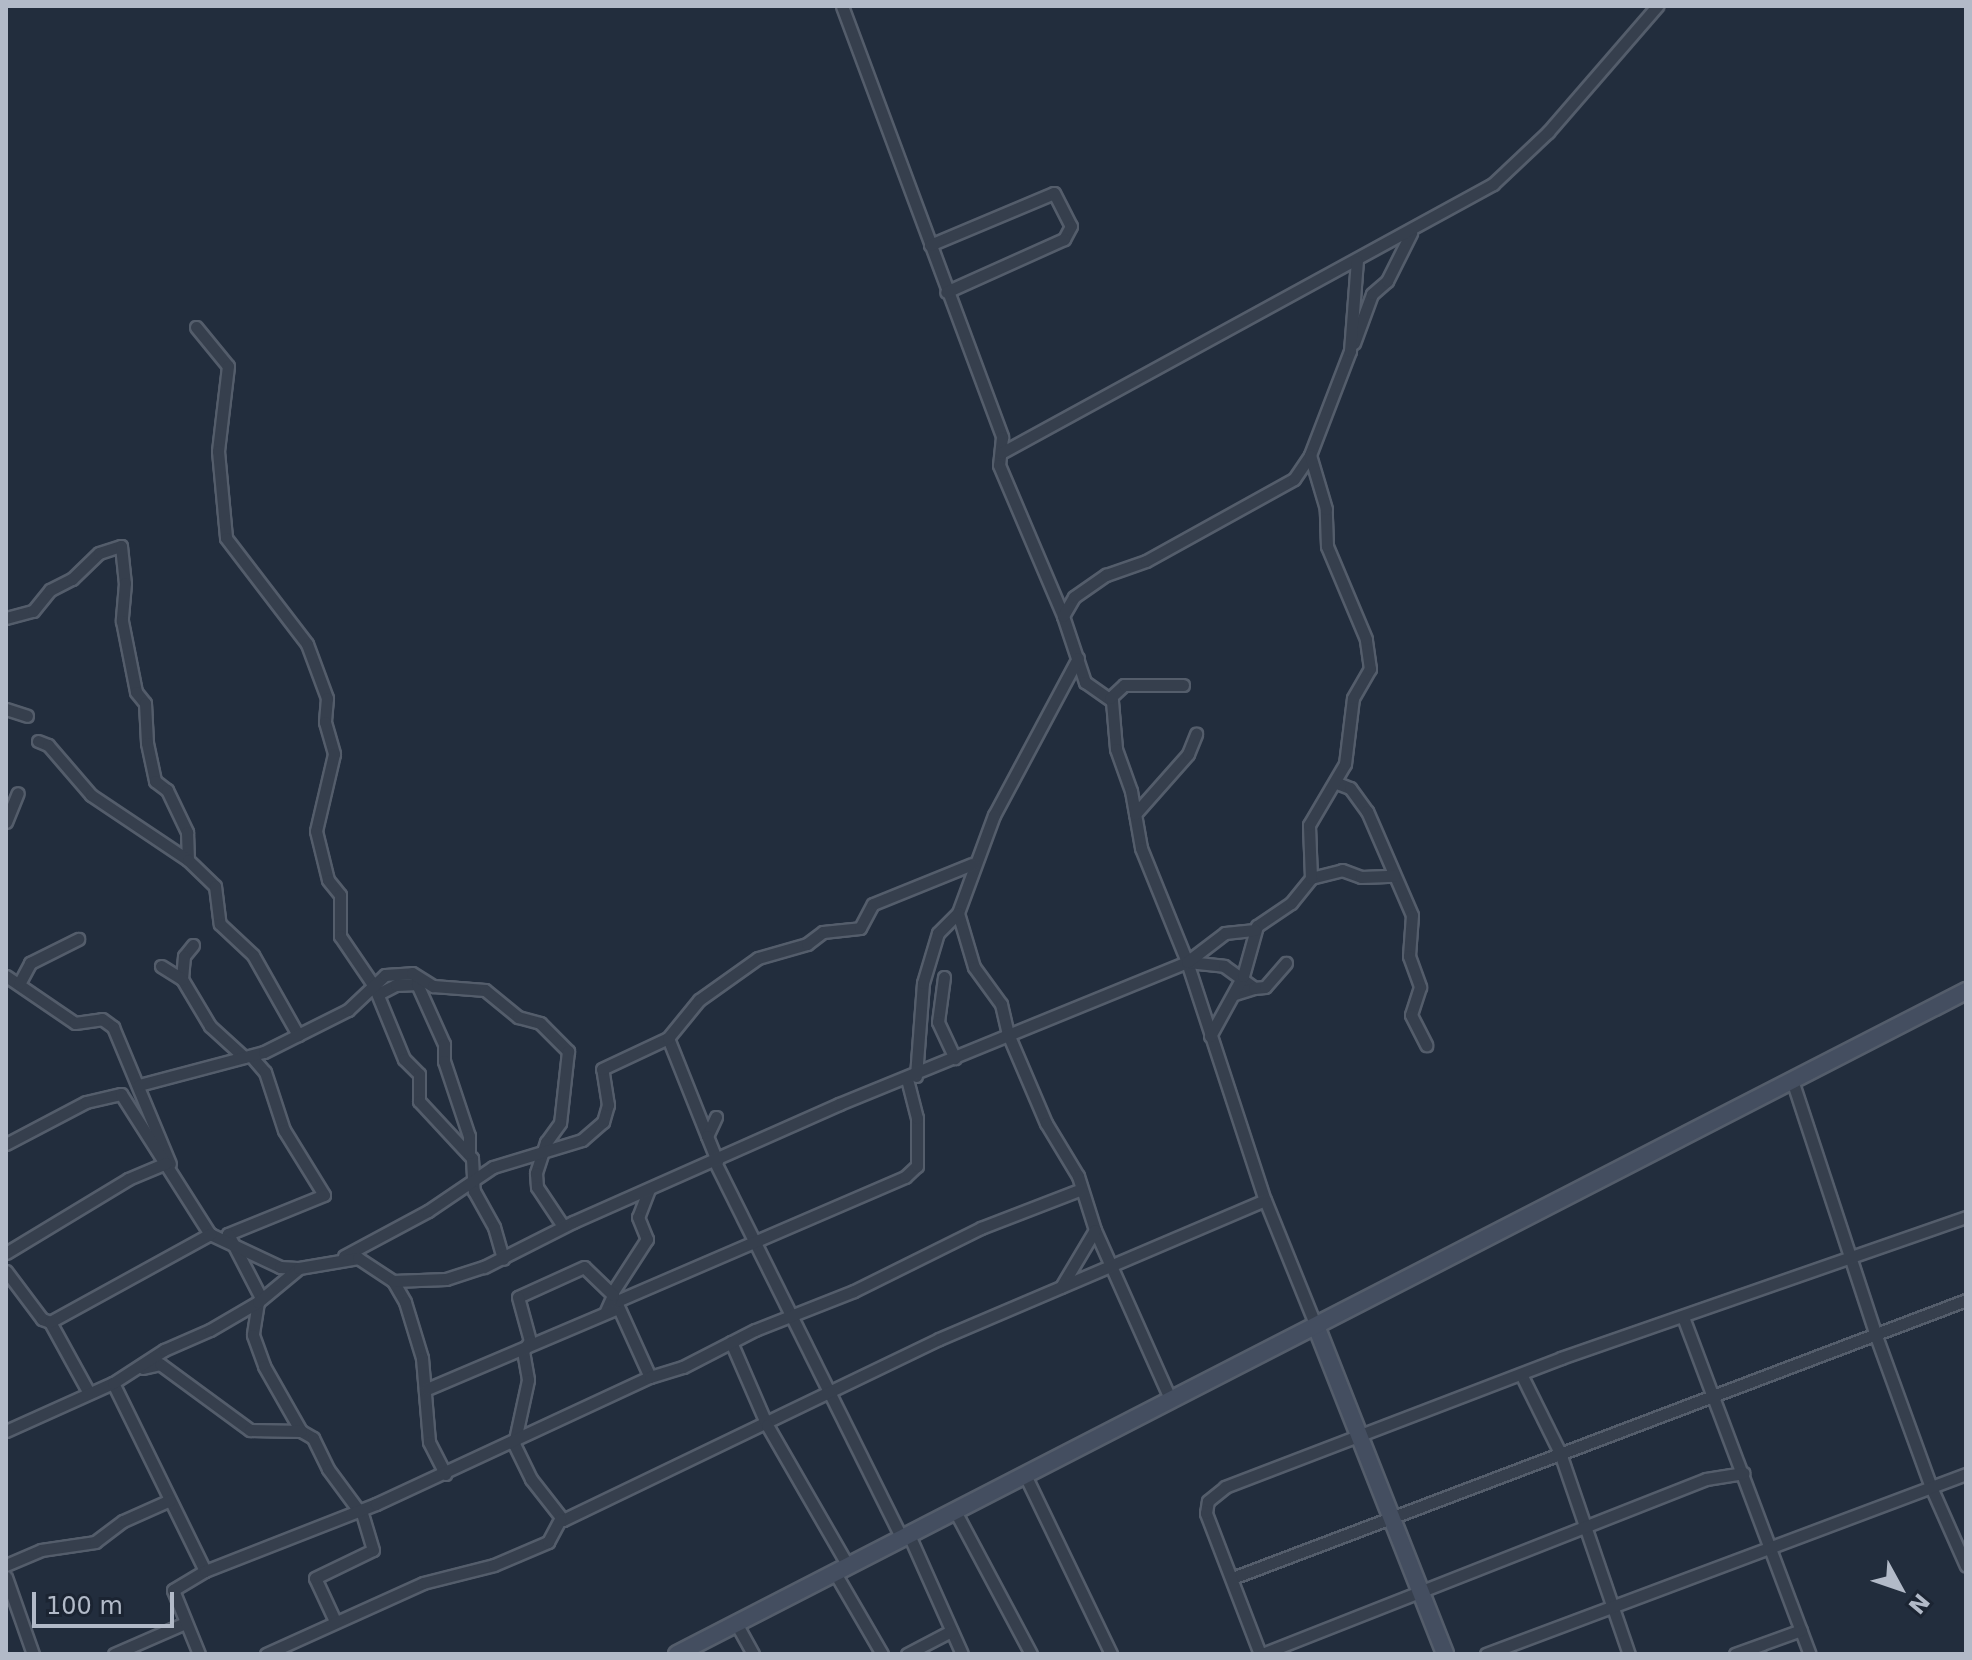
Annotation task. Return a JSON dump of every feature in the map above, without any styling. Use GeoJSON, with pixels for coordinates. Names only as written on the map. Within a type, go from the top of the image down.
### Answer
{"type":"FeatureCollection","features":[{"type":"Feature","properties":{"kind":"main road"},"geometry":{"type":"LineString","coordinates":[[679,1654],[1793,1083],[1966,991]]}},
{"type":"Feature","properties":{"kind":"main road"},"geometry":{"type":"LineString","coordinates":[[1316,1326],[1394,1517],[1445,1654]]}},
{"type":"Feature","properties":{"kind":"street"},"geometry":{"type":"LineString","coordinates":[[842,6],[884,110],[946,292],[1002,437],[999,465],[1063,616],[1087,686],[1110,698]]}},
{"type":"Feature","properties":{"kind":"street"},"geometry":{"type":"LineString","coordinates":[[1001,453],[1493,184],[1527,155],[1657,6]]}},
{"type":"Feature","properties":{"kind":"street"},"geometry":{"type":"LineString","coordinates":[[930,245],[1054,193],[1071,226],[1064,239],[946,292]]}},
{"type":"Feature","properties":{"kind":"street"},"geometry":{"type":"LineString","coordinates":[[1063,616],[1074,597],[1115,570],[1146,561],[1251,499],[1285,487],[1310,455],[1372,294],[1387,281],[1412,231]]}},
{"type":"Feature","properties":{"kind":"street"},"geometry":{"type":"LineString","coordinates":[[1350,351],[1357,261]]}},
{"type":"Feature","properties":{"kind":"street"},"geometry":{"type":"LineString","coordinates":[[196,327],[228,366],[218,451],[226,538],[307,644],[327,698],[325,722],[334,754],[316,831],[328,880],[341,899],[340,936],[376,990],[404,1059],[419,1074],[419,1101],[469,1153]]}},
{"type":"Feature","properties":{"kind":"street"},"geometry":{"type":"LineString","coordinates":[[1310,455],[1326,509],[1327,546],[1359,619],[1369,660],[1368,674],[1353,698],[1347,757],[1337,783],[1309,825],[1311,878]]}},
{"type":"Feature","properties":{"kind":"street"},"geometry":{"type":"LineString","coordinates":[[6,618],[33,611],[50,590],[72,579],[99,553],[121,546],[122,621],[136,692],[145,703],[148,752],[155,781],[167,790],[187,832],[188,860]]}},
{"type":"Feature","properties":{"kind":"street"},"geometry":{"type":"LineString","coordinates":[[427,1389],[530,1341],[606,1311],[617,1302],[879,1190],[917,1168],[917,1118],[911,1078],[923,983],[938,933],[958,913],[972,864],[1078,658]]}},
{"type":"Feature","properties":{"kind":"street"},"geometry":{"type":"LineString","coordinates":[[1110,698],[1124,685],[1183,685]]}},
{"type":"Feature","properties":{"kind":"street"},"geometry":{"type":"LineString","coordinates":[[1110,698],[1116,749],[1135,814],[1141,848],[1187,962],[1265,1200],[1316,1326]]}},
{"type":"Feature","properties":{"kind":"street"},"geometry":{"type":"LineString","coordinates":[[6,709],[27,716]]}},
{"type":"Feature","properties":{"kind":"street"},"geometry":{"type":"LineString","coordinates":[[1135,814],[1188,754],[1196,734]]}},
{"type":"Feature","properties":{"kind":"street"},"geometry":{"type":"LineString","coordinates":[[38,741],[48,745],[91,795],[188,860],[218,890],[220,924],[253,955],[298,1035]]}},
{"type":"Feature","properties":{"kind":"street"},"geometry":{"type":"LineString","coordinates":[[1337,783],[1350,788],[1367,811],[1412,915],[1409,956],[1420,987],[1411,1015],[1426,1045]]}},
{"type":"Feature","properties":{"kind":"street"},"geometry":{"type":"LineString","coordinates":[[6,822],[18,793]]}},
{"type":"Feature","properties":{"kind":"street"},"geometry":{"type":"LineString","coordinates":[[6,1144],[86,1102],[117,1094],[168,1166],[210,1234],[228,1239],[280,1267],[299,1268],[341,1257],[428,1211],[493,1167],[542,1151],[570,1147],[603,1122],[609,1103],[602,1069],[668,1038],[699,1000],[758,958],[807,944],[823,932],[860,928],[873,904],[972,864]]}},
{"type":"Feature","properties":{"kind":"street"},"geometry":{"type":"LineString","coordinates":[[393,1281],[446,1279],[503,1259],[563,1226],[1008,1034],[1187,962],[1225,933],[1255,930],[1291,903],[1311,878],[1342,870],[1361,877],[1394,876]]}},
{"type":"Feature","properties":{"kind":"street"},"geometry":{"type":"LineString","coordinates":[[958,913],[974,967],[1001,1004],[1008,1034],[1046,1123],[1078,1176],[1079,1190],[1095,1230],[1171,1401]]}},
{"type":"Feature","properties":{"kind":"street"},"geometry":{"type":"LineString","coordinates":[[1210,1038],[1243,976],[1255,930]]}},
{"type":"Feature","properties":{"kind":"street"},"geometry":{"type":"LineString","coordinates":[[19,984],[30,963],[78,939]]}},
{"type":"Feature","properties":{"kind":"street"},"geometry":{"type":"LineString","coordinates":[[182,979],[184,956],[193,945]]}},
{"type":"Feature","properties":{"kind":"street"},"geometry":{"type":"LineString","coordinates":[[1187,962],[1224,966],[1243,976],[1254,988]]}},
{"type":"Feature","properties":{"kind":"street"},"geometry":{"type":"LineString","coordinates":[[1234,994],[1265,987],[1286,963]]}},
{"type":"Feature","properties":{"kind":"street"},"geometry":{"type":"LineString","coordinates":[[161,966],[182,979],[210,1026],[254,1057],[284,1130],[324,1197],[229,1233],[228,1239],[260,1300],[253,1335],[301,1431]]}},
{"type":"Feature","properties":{"kind":"street"},"geometry":{"type":"LineString","coordinates":[[376,990],[385,975],[412,973],[433,986],[485,990],[561,1042],[569,1054],[566,1088],[558,1103],[560,1123],[542,1151],[537,1187],[563,1226]]}},
{"type":"Feature","properties":{"kind":"street"},"geometry":{"type":"LineString","coordinates":[[6,976],[75,1023],[107,1020],[139,1085],[168,1166]]}},
{"type":"Feature","properties":{"kind":"street"},"geometry":{"type":"LineString","coordinates":[[944,977],[938,1022],[955,1058]]}},
{"type":"Feature","properties":{"kind":"street"},"geometry":{"type":"LineString","coordinates":[[139,1085],[254,1057],[348,1010],[376,990],[417,984],[444,1044],[444,1061],[469,1136],[471,1181],[494,1227],[503,1259]]}},
{"type":"Feature","properties":{"kind":"street"},"geometry":{"type":"LineString","coordinates":[[668,1038],[716,1161],[962,1654]]}},
{"type":"Feature","properties":{"kind":"street"},"geometry":{"type":"LineString","coordinates":[[1793,1083],[1876,1336],[1931,1487],[1966,1566]]}},
{"type":"Feature","properties":{"kind":"street"},"geometry":{"type":"LineString","coordinates":[[707,1136],[716,1117]]}},
{"type":"Feature","properties":{"kind":"street"},"geometry":{"type":"LineString","coordinates":[[6,1253],[128,1179],[168,1166]]}},
{"type":"Feature","properties":{"kind":"street"},"geometry":{"type":"LineString","coordinates":[[617,1302],[647,1239],[638,1217],[649,1189]]}},
{"type":"Feature","properties":{"kind":"street"},"geometry":{"type":"LineString","coordinates":[[199,1654],[173,1590],[205,1571],[360,1511],[514,1444],[650,1377],[683,1367],[981,1228],[1079,1190]]}},
{"type":"Feature","properties":{"kind":"street"},"geometry":{"type":"LineString","coordinates":[[560,1519],[571,1520],[830,1392],[1112,1264],[1265,1200]]}},
{"type":"Feature","properties":{"kind":"street"},"geometry":{"type":"LineString","coordinates":[[1744,1473],[1727,1474],[1261,1654],[1235,1577],[1206,1513],[1208,1501],[1225,1487],[1359,1433],[1966,1217]]}},
{"type":"Feature","properties":{"kind":"street"},"geometry":{"type":"LineString","coordinates":[[1061,1287],[1095,1230]]}},
{"type":"Feature","properties":{"kind":"street"},"geometry":{"type":"LineString","coordinates":[[50,1322],[210,1234]]}},
{"type":"Feature","properties":{"kind":"street"},"geometry":{"type":"LineString","coordinates":[[341,1257],[368,1262],[393,1281],[405,1302],[427,1389],[429,1442],[445,1474]]}},
{"type":"Feature","properties":{"kind":"street"},"geometry":{"type":"LineString","coordinates":[[560,1519],[514,1444],[528,1380],[523,1351],[530,1341],[519,1295],[582,1267],[617,1302],[650,1377]]}},
{"type":"Feature","properties":{"kind":"street"},"geometry":{"type":"LineString","coordinates":[[128,1375],[164,1350],[260,1300],[299,1268]]}},
{"type":"Feature","properties":{"kind":"street"},"geometry":{"type":"LineString","coordinates":[[6,1271],[42,1319],[50,1322],[89,1393]]}},
{"type":"Feature","properties":{"kind":"street"},"geometry":{"type":"LineString","coordinates":[[1235,1577],[1966,1300]]}},
{"type":"Feature","properties":{"kind":"street"},"geometry":{"type":"LineString","coordinates":[[1683,1317],[1715,1394],[1810,1654]]}},
{"type":"Feature","properties":{"kind":"street"},"geometry":{"type":"LineString","coordinates":[[731,1342],[767,1425],[882,1654]]}},
{"type":"Feature","properties":{"kind":"street"},"geometry":{"type":"LineString","coordinates":[[6,1431],[158,1363],[250,1430],[301,1431],[313,1438],[328,1469],[360,1511],[373,1550],[315,1578],[335,1621]]}},
{"type":"Feature","properties":{"kind":"street"},"geometry":{"type":"LineString","coordinates":[[1522,1376],[1560,1453],[1629,1654]]}},
{"type":"Feature","properties":{"kind":"street"},"geometry":{"type":"LineString","coordinates":[[113,1383],[205,1571]]}},
{"type":"Feature","properties":{"kind":"street"},"geometry":{"type":"LineString","coordinates":[[1727,1474],[1735,1451]]}},
{"type":"Feature","properties":{"kind":"street"},"geometry":{"type":"LineString","coordinates":[[1486,1654],[1966,1474]]}},
{"type":"Feature","properties":{"kind":"street"},"geometry":{"type":"LineString","coordinates":[[1025,1475],[1111,1654]]}},
{"type":"Feature","properties":{"kind":"street"},"geometry":{"type":"LineString","coordinates":[[6,1565],[41,1550],[95,1542],[123,1521],[170,1500]]}},
{"type":"Feature","properties":{"kind":"street"},"geometry":{"type":"LineString","coordinates":[[955,1511],[1031,1654]]}},
{"type":"Feature","properties":{"kind":"street"},"geometry":{"type":"LineString","coordinates":[[266,1654],[423,1583],[518,1556],[548,1542],[560,1519]]}},
{"type":"Feature","properties":{"kind":"street"},"geometry":{"type":"LineString","coordinates":[[6,1577],[33,1654]]}},
{"type":"Feature","properties":{"kind":"street"},"geometry":{"type":"LineString","coordinates":[[114,1654],[185,1623]]}},
{"type":"Feature","properties":{"kind":"street"},"geometry":{"type":"LineString","coordinates":[[737,1625],[753,1654]]}},
{"type":"Feature","properties":{"kind":"street"},"geometry":{"type":"LineString","coordinates":[[1735,1654],[1801,1630]]}},
{"type":"Feature","properties":{"kind":"street"},"geometry":{"type":"LineString","coordinates":[[907,1654],[951,1631]]}}]}
